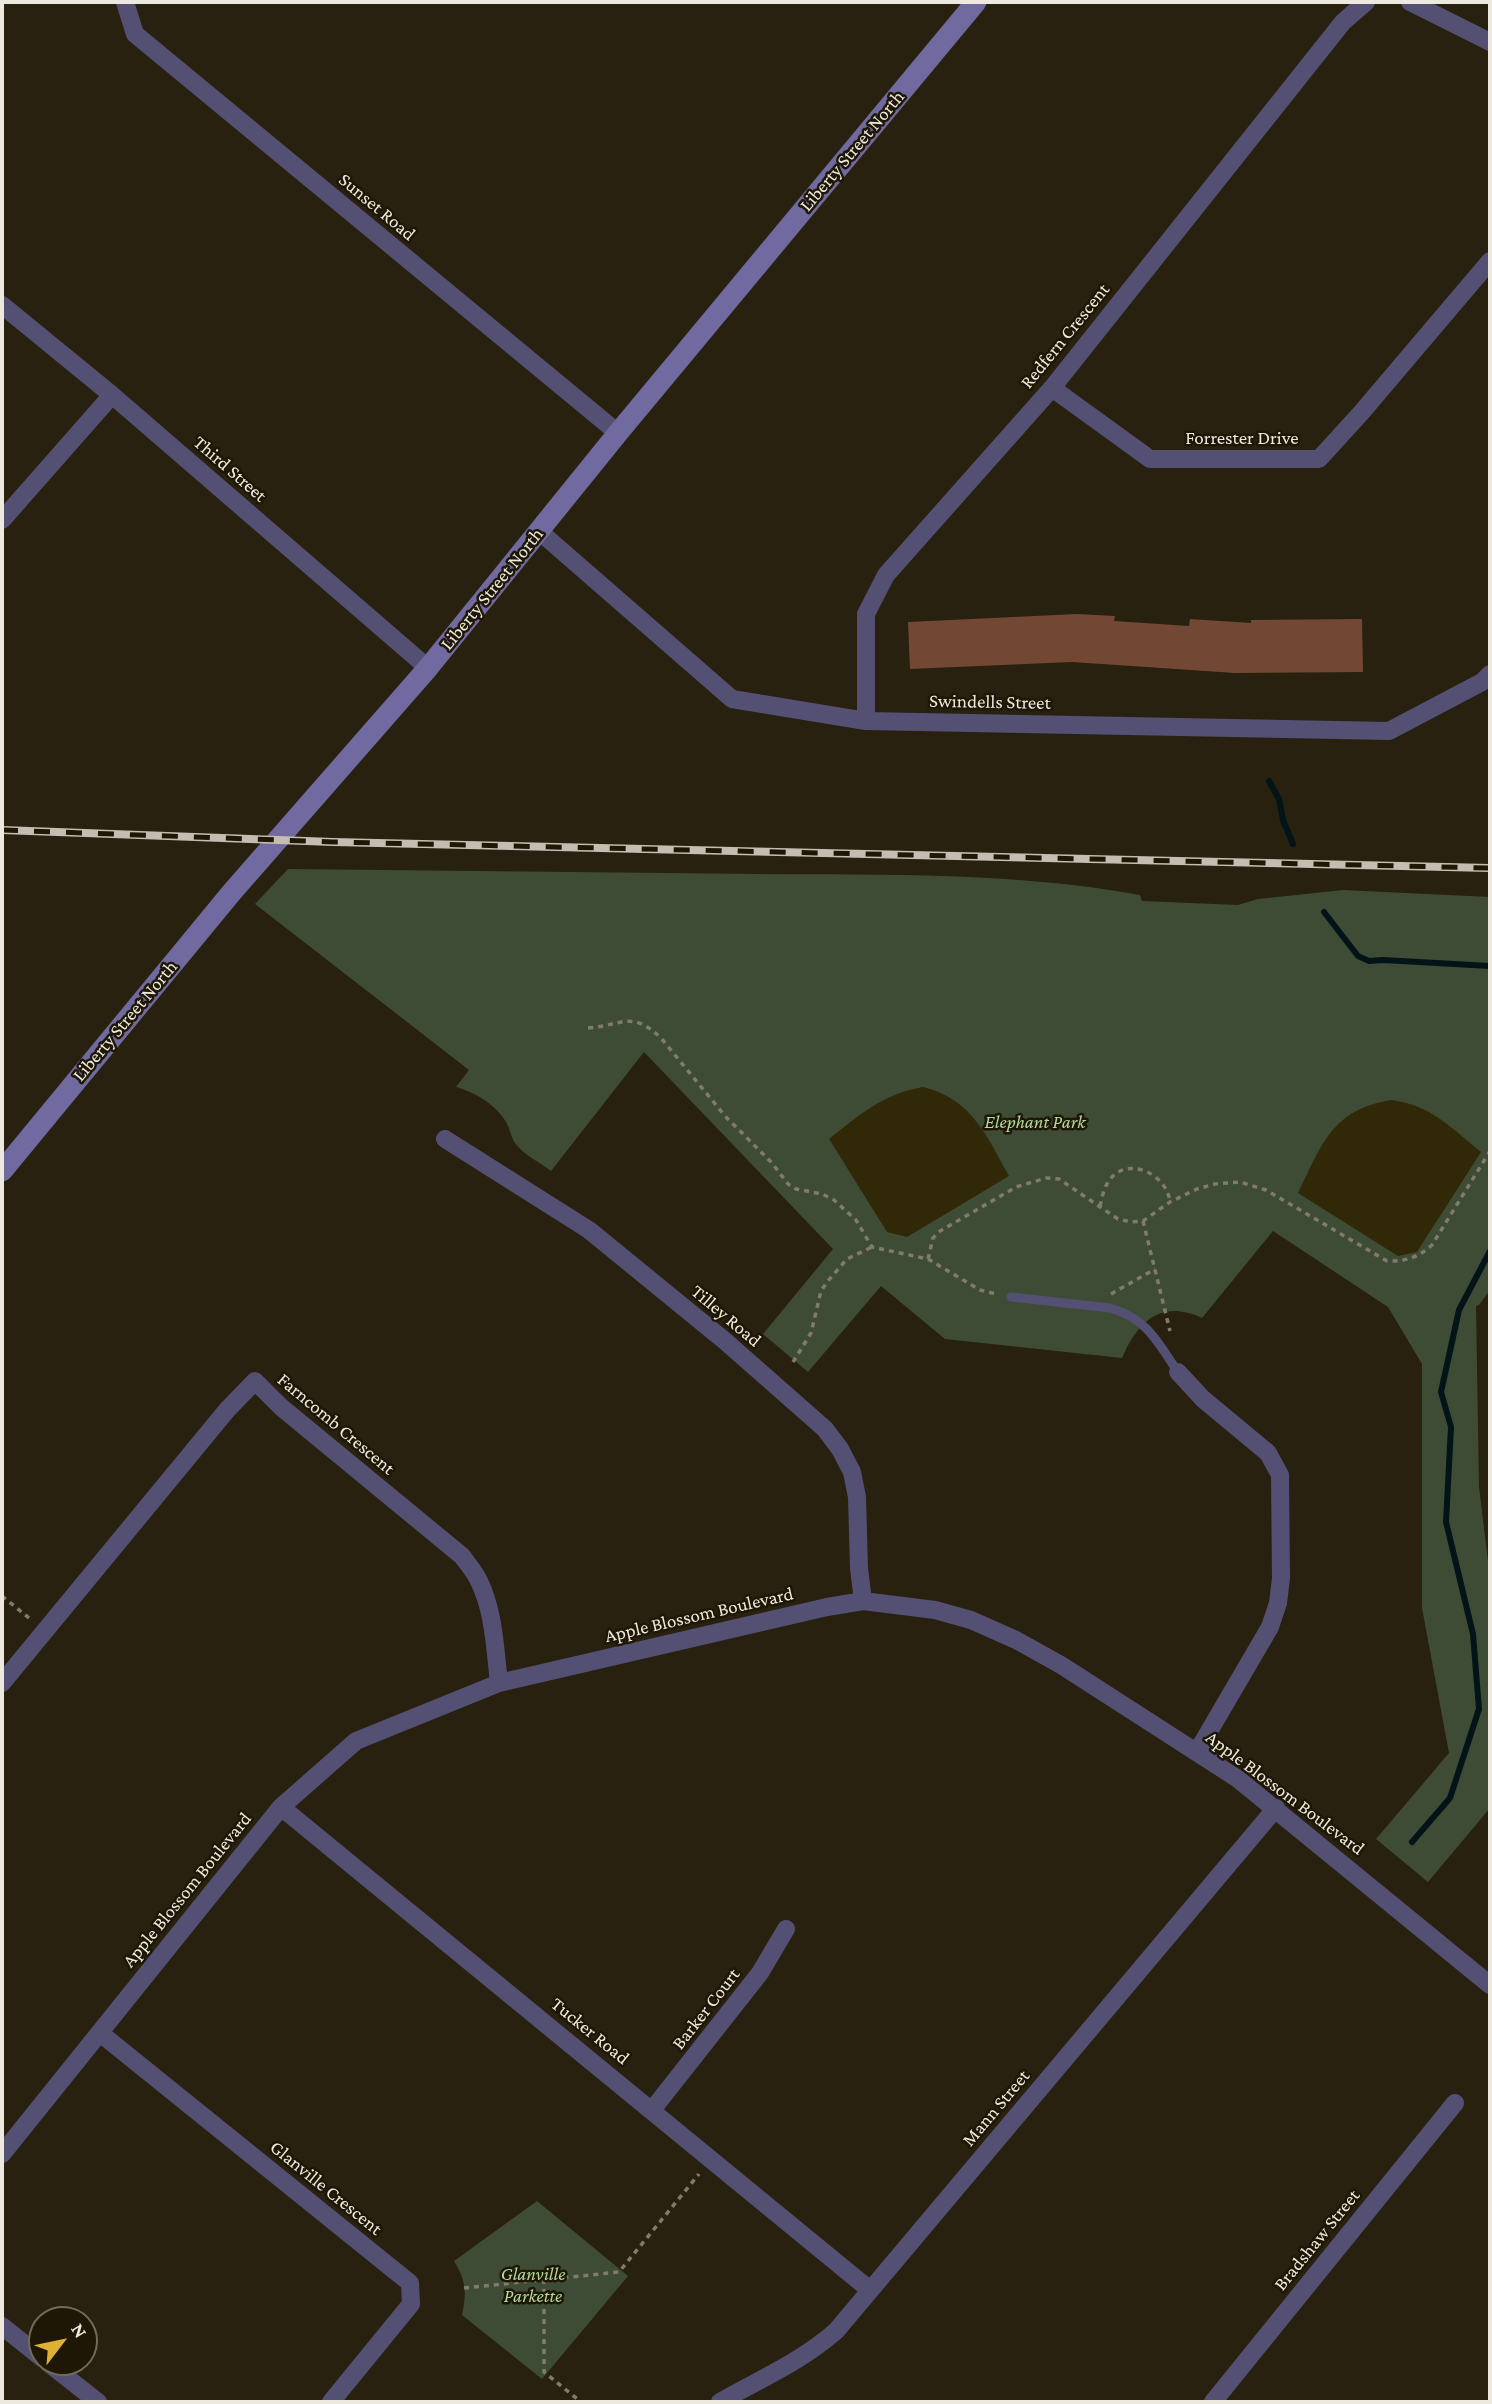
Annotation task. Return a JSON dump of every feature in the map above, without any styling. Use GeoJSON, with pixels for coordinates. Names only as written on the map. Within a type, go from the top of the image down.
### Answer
{"type":"FeatureCollection","features":[{"type":"Feature","properties":{"kind":"main road","name":"Liberty Street North"},"geometry":{"type":"LineString","coordinates":[[2,1171],[232,892],[428,668],[618,433],[976,2]]}},
{"type":"Feature","properties":{"kind":"street","name":"Sunset Road"},"geometry":{"type":"LineString","coordinates":[[125,2],[135,34],[618,433]]}},
{"type":"Feature","properties":{"kind":"street","name":"Redfern Crescent"},"geometry":{"type":"LineString","coordinates":[[866,721],[866,614],[886,575],[1052,388],[1343,22],[1366,2]]}},
{"type":"Feature","properties":{"kind":"street"},"geometry":{"type":"LineString","coordinates":[[1410,2],[1490,42]]}},
{"type":"Feature","properties":{"kind":"street","name":"Forrester Drive"},"geometry":{"type":"LineString","coordinates":[[1052,388],[1150,459],[1319,459],[1362,413],[1490,261]]}},
{"type":"Feature","properties":{"kind":"street","name":"Third Street"},"geometry":{"type":"LineString","coordinates":[[2,305],[112,395],[428,668]]}},
{"type":"Feature","properties":{"kind":"street"},"geometry":{"type":"LineString","coordinates":[[2,520],[112,395]]}},
{"type":"Feature","properties":{"kind":"street","name":"Swindells Street"},"geometry":{"type":"LineString","coordinates":[[539,531],[732,699],[866,721],[1389,731],[1482,682],[1490,674]]}},
{"type":"Feature","properties":{"kind":"street","name":"Tilley Road"},"geometry":{"type":"LineString","coordinates":[[445,1139],[589,1230],[724,1341],[825,1429],[840,1448],[852,1472],[857,1497],[859,1569],[863,1601]]}},
{"type":"Feature","properties":{"kind":"street"},"geometry":{"type":"LineString","coordinates":[[1178,1372],[1213,1408],[1268,1453],[1280,1475],[1281,1578],[1278,1603],[1270,1627],[1197,1752]]}},
{"type":"Feature","properties":{"kind":"street","name":"Farncomb Crescent"},"geometry":{"type":"LineString","coordinates":[[2,1683],[255,1381],[281,1407],[462,1556],[478,1578],[486,1600],[492,1623],[499,1682]]}},
{"type":"Feature","properties":{"kind":"street","name":"Apple Blossom Boulevard"},"geometry":{"type":"LineString","coordinates":[[2,2154],[281,1807],[356,1741],[499,1682],[863,1601],[935,1610],[971,1620],[1016,1640],[1060,1665],[1197,1752],[1276,1808],[1490,1985]]}},
{"type":"Feature","properties":{"kind":"street","name":"Tucker Road"},"geometry":{"type":"LineString","coordinates":[[281,1807],[870,2290]]}},
{"type":"Feature","properties":{"kind":"street","name":"Mann Street"},"geometry":{"type":"LineString","coordinates":[[720,2402],[789,2366],[815,2349],[836,2330],[1276,1808]]}},
{"type":"Feature","properties":{"kind":"street","name":"Barker Court"},"geometry":{"type":"LineString","coordinates":[[652,2110],[760,1973],[786,1929]]}},
{"type":"Feature","properties":{"kind":"street","name":"Glanville Crescent"},"geometry":{"type":"LineString","coordinates":[[100,2033],[410,2283],[411,2304],[331,2402]]}},
{"type":"Feature","properties":{"kind":"street","name":"Bradshaw Street"},"geometry":{"type":"LineString","coordinates":[[1213,2402],[1455,2103]]}},
{"type":"Feature","properties":{"kind":"street"},"geometry":{"type":"LineString","coordinates":[[2,2326],[28,2347]]}},
{"type":"Feature","properties":{"kind":"street"},"geometry":{"type":"LineString","coordinates":[[65,2376],[98,2402]]}},
{"type":"Feature","properties":{"kind":"lane"},"geometry":{"type":"LineString","coordinates":[[1011,1297],[1110,1308],[1136,1318],[1152,1335],[1178,1372]]}},
{"type":"Feature","properties":{"kind":"path"},"geometry":{"type":"LineString","coordinates":[[588,1028],[606,1027],[629,1020],[649,1026],[662,1038],[725,1116],[772,1163],[788,1184],[834,1200],[856,1220],[872,1247]]}},
{"type":"Feature","properties":{"kind":"path"},"geometry":{"type":"LineString","coordinates":[[928,1259],[933,1238],[940,1231],[1016,1186],[1046,1178],[1059,1179],[1118,1219],[1130,1222],[1143,1221],[1170,1202],[1197,1189],[1240,1182],[1266,1190],[1387,1261],[1396,1262],[1424,1253],[1432,1245],[1490,1151]]}},
{"type":"Feature","properties":{"kind":"path"},"geometry":{"type":"LineString","coordinates":[[1100,1207],[1107,1184],[1112,1178],[1134,1168],[1160,1179],[1169,1192],[1170,1202]]}},
{"type":"Feature","properties":{"kind":"path"},"geometry":{"type":"LineString","coordinates":[[1143,1221],[1171,1339]]}},
{"type":"Feature","properties":{"kind":"path"},"geometry":{"type":"LineString","coordinates":[[793,1362],[811,1333],[821,1292],[827,1282],[846,1259],[872,1247],[928,1259],[979,1290],[1011,1297]]}},
{"type":"Feature","properties":{"kind":"path"},"geometry":{"type":"LineString","coordinates":[[1088,1307],[1155,1269]]}},
{"type":"Feature","properties":{"kind":"path"},"geometry":{"type":"LineString","coordinates":[[2,1597],[45,1630]]}},
{"type":"Feature","properties":{"kind":"path"},"geometry":{"type":"LineString","coordinates":[[464,2288],[619,2272],[711,2159]]}},
{"type":"Feature","properties":{"kind":"path"},"geometry":{"type":"LineString","coordinates":[[544,2279],[544,2372],[581,2402]]}},
{"type":"Feature","properties":{"kind":"green space","name":"Elephant Park"},"geometry":{"type":"Polygon","coordinates":[[[288,869],[950,876],[1093,888],[1140,895],[1142,901],[1238,905],[1258,899],[1343,890],[1490,897],[1490,1290],[1476,1306],[1479,1487],[1490,1578],[1490,1808],[1428,1882],[1376,1839],[1449,1753],[1422,1608],[1422,1364],[1388,1307],[1273,1231],[1202,1318],[1174,1311],[1153,1317],[1135,1333],[1122,1358],[945,1339],[881,1286],[808,1372],[763,1334],[833,1249],[644,1052],[551,1171],[519,1147],[502,1116],[491,1105],[456,1087],[469,1070],[255,904],[288,869]]]}},
{"type":"Feature","properties":{"kind":"green space","name":"Glanville Parkette"},"geometry":{"type":"Polygon","coordinates":[[[537,2201],[628,2276],[542,2379],[462,2315],[464,2287],[454,2261],[537,2201]]]}},
{"type":"Feature","properties":{"kind":"sand"},"geometry":{"type":"Polygon","coordinates":[[[923,1087],[954,1100],[966,1110],[985,1133],[1009,1176],[907,1237],[887,1232],[829,1139],[884,1100],[923,1087]]]}},
{"type":"Feature","properties":{"kind":"sand"},"geometry":{"type":"Polygon","coordinates":[[[1391,1100],[1429,1112],[1481,1152],[1417,1252],[1398,1256],[1298,1193],[1322,1145],[1342,1121],[1371,1105],[1391,1100]]]}},
{"type":"Feature","properties":{"kind":"building"},"geometry":{"type":"Polygon","coordinates":[[[1077,614],[1115,616],[1114,621],[1189,626],[1190,619],[1251,623],[1251,620],[1362,619],[1363,672],[1235,673],[1072,662],[910,669],[908,622],[1077,614]]]}},
{"type":"Feature","properties":{"kind":"waterway"},"geometry":{"type":"LineString","coordinates":[[1269,781],[1279,799],[1283,820],[1293,844]]}},
{"type":"Feature","properties":{"kind":"waterway"},"geometry":{"type":"LineString","coordinates":[[1324,912],[1358,956],[1369,961],[1490,966]]}},
{"type":"Feature","properties":{"kind":"waterway"},"geometry":{"type":"LineString","coordinates":[[1412,1842],[1450,1798],[1479,1709],[1473,1634],[1446,1522],[1451,1427],[1441,1392],[1459,1310],[1490,1251]]}},
{"type":"Feature","properties":{"kind":"railway"},"geometry":{"type":"LineString","coordinates":[[2,830],[333,842],[1490,868]]}}]}
